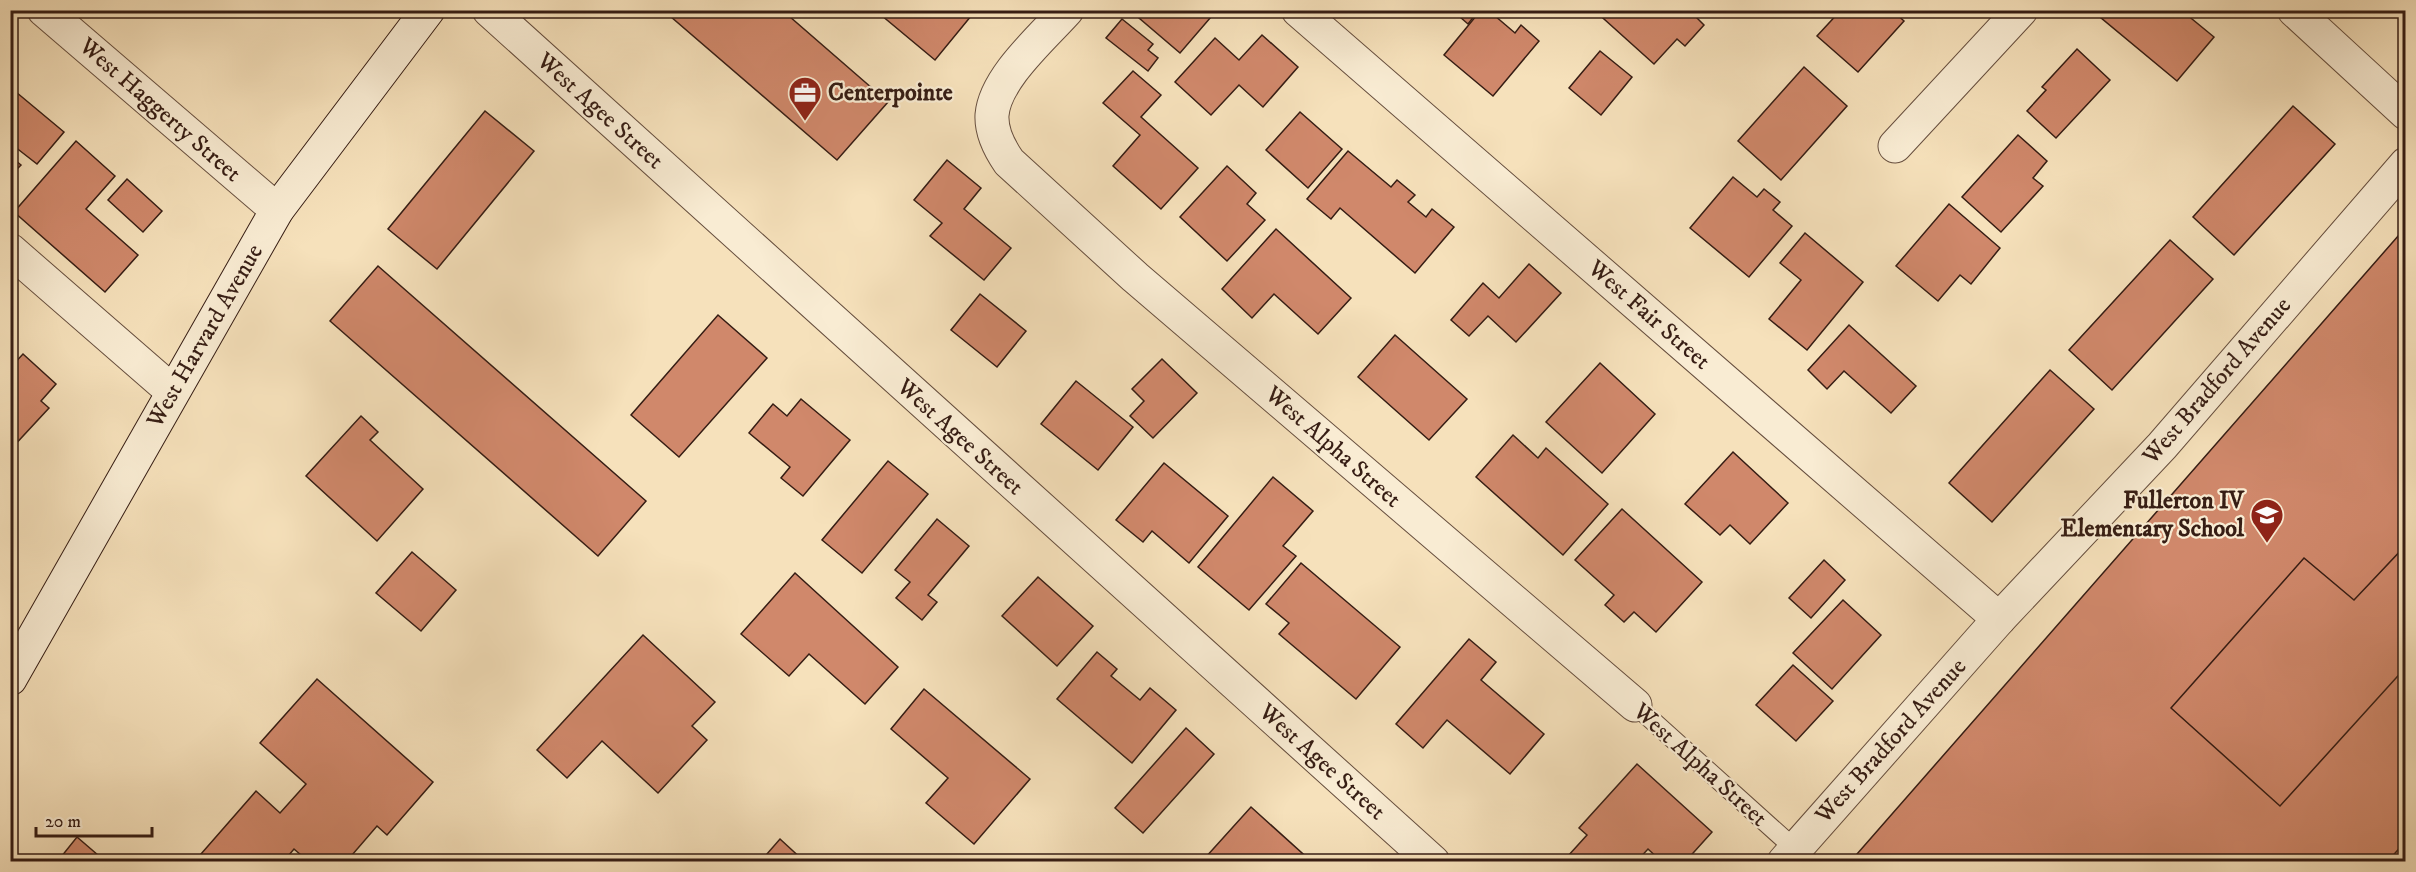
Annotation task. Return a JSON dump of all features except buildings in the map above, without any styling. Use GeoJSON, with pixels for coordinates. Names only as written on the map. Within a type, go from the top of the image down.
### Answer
{"type":"FeatureCollection","features":[{"type":"Feature","properties":{"kind":"street","name":"West Haggerty Street"},"geometry":{"type":"LineString","coordinates":[[44,10],[277,210]]}},
{"type":"Feature","properties":{"kind":"street","name":"West Harvard Avenue"},"geometry":{"type":"LineString","coordinates":[[10,680],[172,391],[277,210],[428,10]]}},
{"type":"Feature","properties":{"kind":"street","name":"West Agee Street"},"geometry":{"type":"LineString","coordinates":[[489,10],[1433,861]]}},
{"type":"Feature","properties":{"kind":"street","name":"West Alpha Street"},"geometry":{"type":"LineString","coordinates":[[1067,10],[1015,68],[1000,89],[992,115],[997,145],[1009,162],[1135,277],[1635,705]]}},
{"type":"Feature","properties":{"kind":"street","name":"West Fair Street"},"geometry":{"type":"LineString","coordinates":[[1298,10],[1999,619]]}},
{"type":"Feature","properties":{"kind":"street"},"geometry":{"type":"LineString","coordinates":[[1895,146],[2020,10]]}},
{"type":"Feature","properties":{"kind":"street"},"geometry":{"type":"LineString","coordinates":[[2294,10],[2406,113]]}},
{"type":"Feature","properties":{"kind":"street","name":"West Bradford Avenue"},"geometry":{"type":"LineString","coordinates":[[1789,855],[1999,619],[2162,446],[2406,164]]}},
{"type":"Feature","properties":{"kind":"street"},"geometry":{"type":"LineString","coordinates":[[10,250],[172,391]]}},
{"type":"Feature","properties":{"kind":"lane","name":"West Alpha Street"},"geometry":{"type":"LineString","coordinates":[[1635,705],[1789,855]]}},
{"type":"Feature","properties":{"kind":"place","name":"Centerpointe"},"geometry":{"type":"Point","coordinates":[805,122]}},
{"type":"Feature","properties":{"kind":"place","name":"Fullerton IV Elementary School"},"geometry":{"type":"Point","coordinates":[2267,544]}}]}
